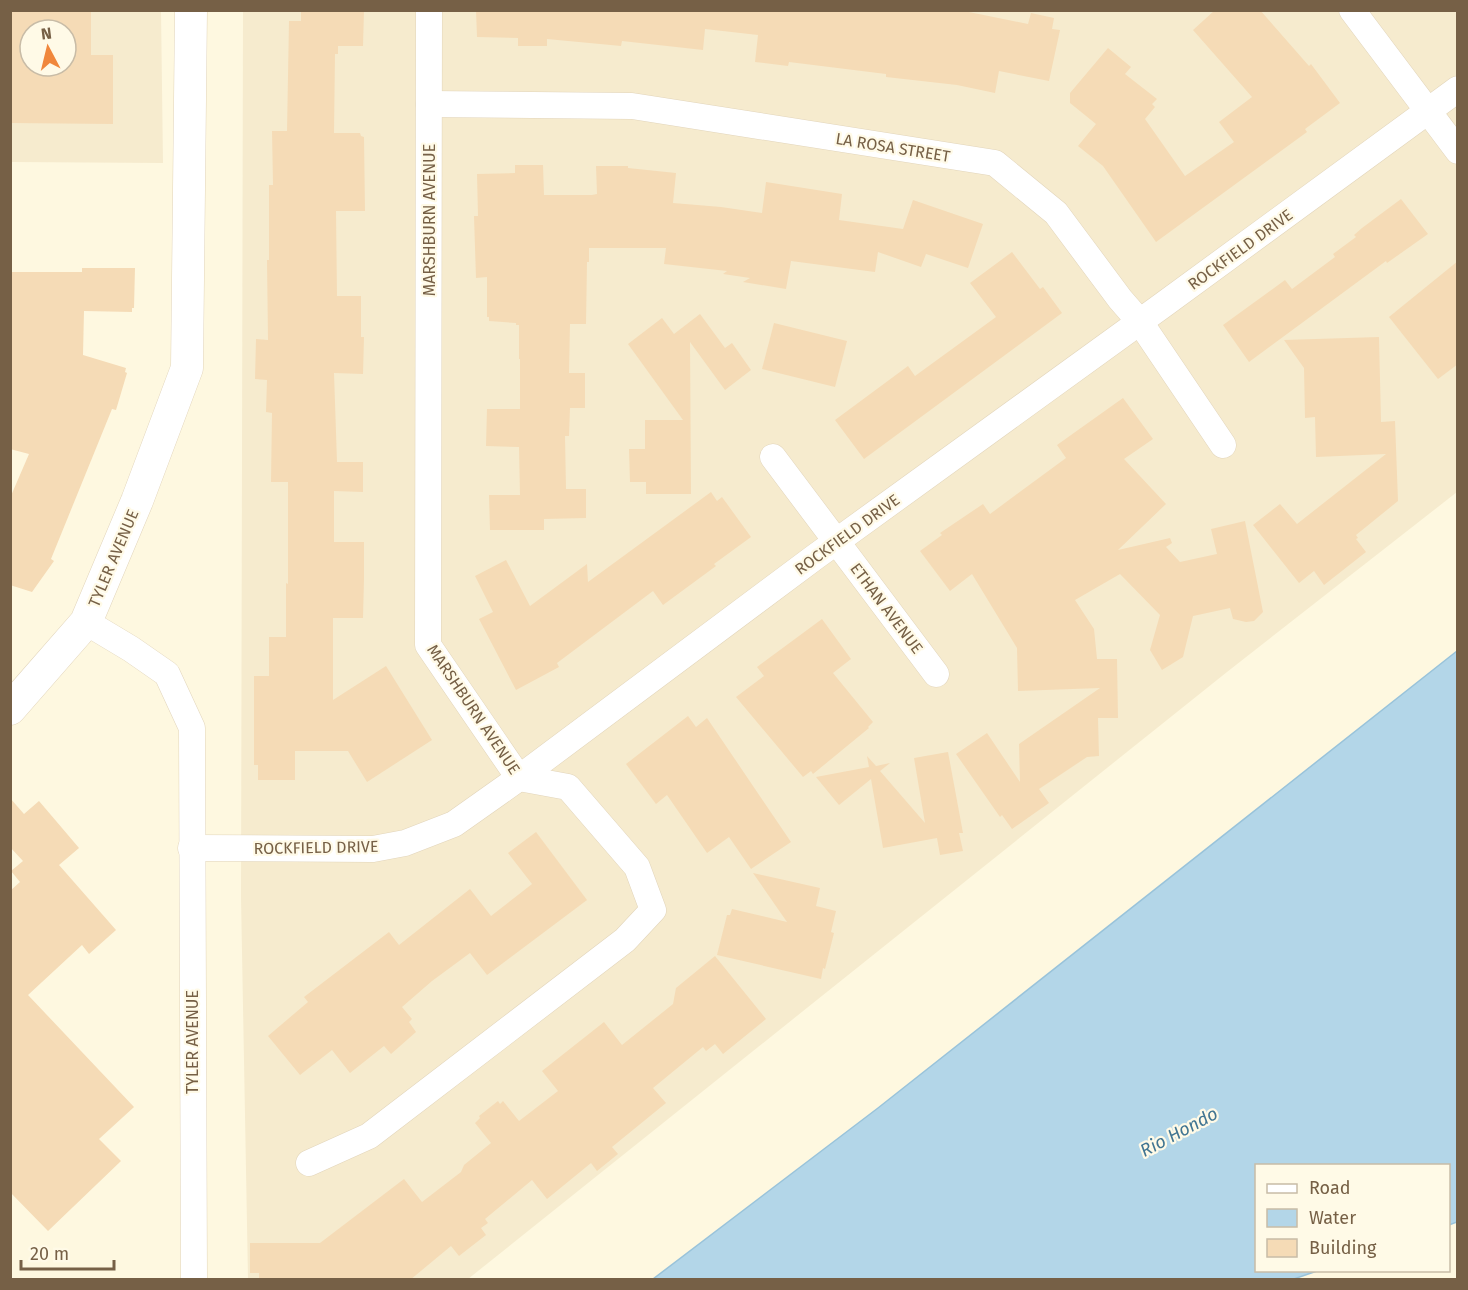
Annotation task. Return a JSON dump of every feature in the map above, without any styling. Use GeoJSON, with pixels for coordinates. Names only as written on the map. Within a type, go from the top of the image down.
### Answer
{"type":"FeatureCollection","features":[{"type":"Feature","properties":{"kind":"street","name":"TYLER AVENUE"},"geometry":{"type":"LineString","coordinates":[[191,10],[187,368],[137,501],[86,622],[131,648],[167,674],[192,728],[194,1280]]}},
{"type":"Feature","properties":{"kind":"street","name":"MARSHBURN AVENUE"},"geometry":{"type":"LineString","coordinates":[[309,1163],[369,1136],[625,939],[653,910],[637,867],[568,787],[519,778],[428,645],[429,10]]}},
{"type":"Feature","properties":{"kind":"street"},"geometry":{"type":"LineString","coordinates":[[1352,10],[1458,151]]}},
{"type":"Feature","properties":{"kind":"street","name":"ROCKFIELD DRIVE"},"geometry":{"type":"LineString","coordinates":[[191,848],[373,849],[405,843],[454,824],[837,541],[1458,89]]}},
{"type":"Feature","properties":{"kind":"street","name":"LA ROSA STREET"},"geometry":{"type":"LineString","coordinates":[[429,104],[632,106],[995,163],[1056,213],[1120,299],[1140,322],[1222,445]]}},
{"type":"Feature","properties":{"kind":"street","name":"ETHAN AVENUE"},"geometry":{"type":"LineString","coordinates":[[773,457],[936,674]]}},
{"type":"Feature","properties":{"kind":"street"},"geometry":{"type":"LineString","coordinates":[[10,709],[86,622]]}},
{"type":"Feature","properties":{"kind":"shaded area"},"geometry":{"type":"Polygon","coordinates":[[[11,11],[161,11],[163,163],[11,162],[11,11]]]}},
{"type":"Feature","properties":{"kind":"shaded area"},"geometry":{"type":"Polygon","coordinates":[[[243,11],[1457,11],[1457,492],[1227,672],[468,1279],[248,1279],[241,897],[243,11]]]}},
{"type":"Feature","properties":{"kind":"water","name":"Rio Hondo"},"geometry":{"type":"Polygon","coordinates":[[[1457,651],[1457,1222],[1450,1225],[1450,1164],[1255,1164],[1255,1272],[1314,1272],[1291,1280],[653,1279],[878,1108],[1457,651]]]}},
{"type":"Feature","properties":{"kind":"building"},"geometry":{"type":"Polygon","coordinates":[[[10,10],[91,10],[91,55],[113,55],[113,124],[10,123],[10,10]]]}},
{"type":"Feature","properties":{"kind":"building"},"geometry":{"type":"Polygon","coordinates":[[[308,10],[364,10],[363,46],[338,46],[338,54],[335,54],[334,133],[360,133],[364,137],[365,211],[336,211],[337,296],[361,296],[361,337],[364,337],[363,374],[334,373],[337,462],[363,462],[363,492],[334,491],[334,542],[364,542],[364,579],[363,618],[333,618],[333,700],[386,666],[432,740],[367,782],[348,751],[295,751],[295,780],[258,780],[258,765],[254,765],[254,676],[269,676],[269,637],[286,637],[286,583],[288,584],[288,482],[271,482],[272,413],[266,412],[267,380],[255,379],[256,339],[268,340],[267,260],[269,260],[269,185],[273,185],[272,131],[287,131],[289,21],[301,21],[301,12],[308,12],[308,10]]]}},
{"type":"Feature","properties":{"kind":"building"},"geometry":{"type":"Polygon","coordinates":[[[476,10],[959,10],[1028,24],[1031,13],[1054,18],[1052,29],[1060,30],[1049,81],[999,71],[995,93],[957,85],[886,77],[886,74],[789,62],[788,66],[755,62],[758,35],[705,29],[703,50],[622,41],[621,46],[547,39],[547,46],[518,46],[518,38],[477,37],[476,10]]]}},
{"type":"Feature","properties":{"kind":"building"},"geometry":{"type":"Polygon","coordinates":[[[1215,10],[1260,10],[1309,66],[1311,64],[1340,103],[1305,129],[1307,132],[1156,242],[1103,166],[1078,146],[1096,124],[1070,103],[1070,93],[1108,48],[1131,67],[1125,74],[1157,99],[1152,104],[1155,107],[1145,119],[1185,176],[1234,142],[1219,122],[1252,97],[1193,30],[1215,10]]]}},
{"type":"Feature","properties":{"kind":"building"},"geometry":{"type":"Polygon","coordinates":[[[515,165],[543,165],[544,195],[597,194],[596,166],[628,166],[628,168],[676,173],[673,203],[762,213],[766,182],[842,194],[839,220],[903,229],[913,200],[983,224],[968,268],[926,254],[921,267],[878,252],[875,272],[791,261],[786,289],[743,282],[750,278],[723,274],[727,271],[664,264],[666,248],[589,248],[586,324],[570,324],[569,373],[585,373],[585,408],[570,408],[569,436],[565,436],[566,489],[586,489],[586,518],[544,519],[544,530],[490,530],[489,495],[520,495],[519,447],[486,446],[487,409],[520,409],[519,325],[489,321],[487,317],[487,277],[476,278],[474,216],[478,216],[477,174],[515,173],[515,165]]]}},
{"type":"Feature","properties":{"kind":"building"},"geometry":{"type":"Polygon","coordinates":[[[1401,199],[1428,234],[1387,263],[1386,261],[1249,362],[1223,325],[1285,280],[1292,289],[1335,257],[1333,254],[1356,237],[1354,235],[1401,199]]]}},
{"type":"Feature","properties":{"kind":"building"},"geometry":{"type":"Polygon","coordinates":[[[1012,252],[1040,289],[1043,287],[1062,313],[864,459],[835,420],[908,366],[915,376],[996,317],[970,283],[1012,252]]]}},
{"type":"Feature","properties":{"kind":"building"},"geometry":{"type":"Polygon","coordinates":[[[1458,261],[1458,364],[1438,379],[1389,317],[1458,261]]]}},
{"type":"Feature","properties":{"kind":"building"},"geometry":{"type":"Polygon","coordinates":[[[82,268],[135,268],[132,312],[84,311],[83,355],[126,368],[127,373],[116,410],[112,409],[51,559],[54,561],[32,592],[10,585],[10,498],[29,454],[10,449],[10,272],[82,272],[82,268]]]}},
{"type":"Feature","properties":{"kind":"building"},"geometry":{"type":"Polygon","coordinates":[[[700,314],[725,348],[732,343],[751,370],[725,390],[690,342],[691,494],[646,494],[646,482],[630,482],[629,449],[645,449],[645,420],[683,420],[628,344],[662,318],[674,334],[700,314]]]}},
{"type":"Feature","properties":{"kind":"building"},"geometry":{"type":"Polygon","coordinates":[[[774,323],[847,341],[835,387],[762,369],[774,323]]]}},
{"type":"Feature","properties":{"kind":"building"},"geometry":{"type":"Polygon","coordinates":[[[1379,337],[1381,422],[1395,421],[1398,501],[1356,535],[1358,538],[1356,539],[1366,552],[1324,585],[1314,571],[1299,583],[1253,525],[1280,504],[1297,524],[1386,454],[1316,457],[1315,417],[1305,418],[1304,368],[1284,340],[1379,337]]]}},
{"type":"Feature","properties":{"kind":"building"},"geometry":{"type":"Polygon","coordinates":[[[1123,398],[1153,439],[1124,459],[1166,504],[1118,550],[1170,538],[1172,543],[1166,547],[1180,562],[1217,554],[1211,529],[1245,521],[1263,612],[1254,621],[1246,622],[1233,619],[1230,608],[1193,616],[1183,657],[1162,670],[1150,650],[1160,615],[1120,574],[1075,600],[1094,629],[1097,659],[1117,659],[1118,718],[1098,718],[1099,756],[1087,757],[1039,789],[1049,803],[1012,829],[1002,815],[1000,817],[956,754],[987,733],[1020,782],[1019,744],[1100,688],[1018,691],[1017,648],[972,574],[950,591],[920,551],[942,535],[940,533],[983,504],[990,514],[1066,458],[1057,445],[1123,398]]]}},
{"type":"Feature","properties":{"kind":"building"},"geometry":{"type":"Polygon","coordinates":[[[711,492],[717,501],[722,497],[751,537],[663,605],[653,591],[557,663],[559,667],[516,690],[479,619],[493,612],[475,576],[506,560],[530,606],[587,564],[588,582],[711,492]]]}},
{"type":"Feature","properties":{"kind":"building"},"geometry":{"type":"Polygon","coordinates":[[[822,619],[851,659],[833,673],[873,722],[869,728],[813,774],[811,771],[803,777],[736,697],[764,676],[757,667],[822,619]]]}},
{"type":"Feature","properties":{"kind":"building"},"geometry":{"type":"Polygon","coordinates":[[[688,716],[696,727],[707,718],[791,842],[751,869],[729,837],[707,853],[667,795],[656,804],[626,764],[688,716]]]}},
{"type":"Feature","properties":{"kind":"building"},"geometry":{"type":"Polygon","coordinates":[[[948,752],[963,833],[959,833],[963,851],[940,855],[937,838],[883,848],[871,779],[839,805],[816,777],[869,767],[867,756],[876,766],[890,763],[880,771],[925,823],[914,758],[948,752]]]}},
{"type":"Feature","properties":{"kind":"building"},"geometry":{"type":"Polygon","coordinates":[[[10,798],[24,814],[39,801],[79,848],[59,865],[116,930],[89,954],[82,945],[28,995],[134,1107],[99,1139],[121,1161],[48,1231],[10,1192],[10,891],[20,882],[11,871],[23,861],[10,847],[10,798]]]}},
{"type":"Feature","properties":{"kind":"building"},"geometry":{"type":"Polygon","coordinates":[[[536,832],[587,900],[487,975],[470,953],[432,981],[402,1007],[412,1019],[409,1022],[416,1032],[391,1054],[384,1046],[350,1073],[332,1050],[300,1075],[268,1036],[308,1002],[304,997],[389,932],[399,945],[470,889],[491,916],[532,884],[508,853],[536,832]]]}},
{"type":"Feature","properties":{"kind":"building"},"geometry":{"type":"Polygon","coordinates":[[[753,873],[820,888],[816,906],[836,911],[831,932],[834,933],[821,979],[717,955],[727,915],[730,915],[732,909],[787,922],[753,873]]]}},
{"type":"Feature","properties":{"kind":"building"},"geometry":{"type":"Polygon","coordinates":[[[715,956],[766,1019],[723,1054],[715,1044],[706,1051],[703,1047],[653,1088],[666,1103],[612,1147],[618,1154],[597,1171],[591,1163],[547,1199],[532,1180],[485,1219],[488,1223],[481,1228],[486,1235],[459,1256],[451,1246],[410,1280],[259,1280],[259,1273],[250,1273],[250,1243],[320,1243],[404,1179],[422,1202],[461,1172],[464,1165],[491,1143],[475,1123],[480,1118],[479,1116],[498,1101],[500,1104],[503,1101],[519,1121],[558,1091],[542,1071],[604,1022],[622,1045],[673,1004],[676,988],[715,956]]]}}]}
